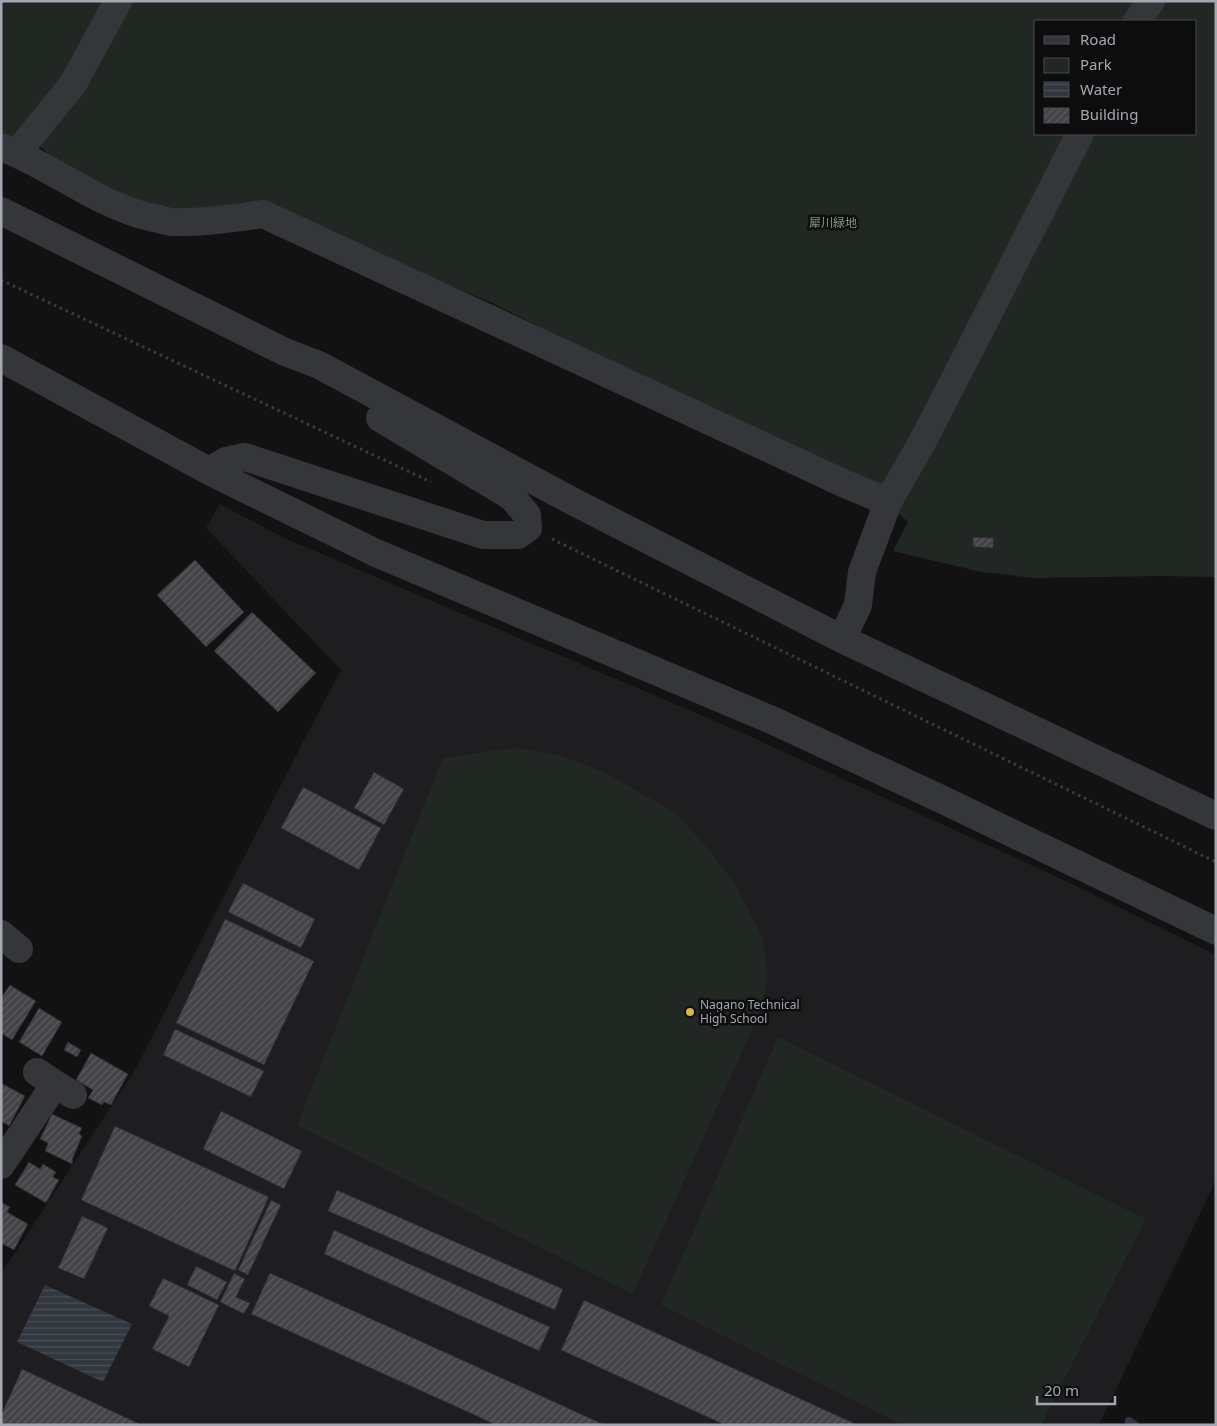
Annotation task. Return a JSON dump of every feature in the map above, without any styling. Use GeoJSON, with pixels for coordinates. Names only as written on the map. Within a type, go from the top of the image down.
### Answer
{"type":"FeatureCollection","features":[{"type":"Feature","properties":{"kind":"street"},"geometry":{"type":"LineString","coordinates":[[118,1],[73,84],[9,150],[94,195],[133,213],[170,222],[263,214],[888,502]]}},
{"type":"Feature","properties":{"kind":"street"},"geometry":{"type":"LineString","coordinates":[[1138,20],[1151,1]]}},
{"type":"Feature","properties":{"kind":"street"},"geometry":{"type":"LineString","coordinates":[[842,639],[858,605],[862,572],[888,502],[924,439],[1079,135]]}},
{"type":"Feature","properties":{"kind":"street"},"geometry":{"type":"LineString","coordinates":[[1,211],[285,352],[319,365],[574,502],[842,639],[1216,816]]}},
{"type":"Feature","properties":{"kind":"street"},"geometry":{"type":"LineString","coordinates":[[209,471],[226,461],[245,456],[483,535],[518,535],[528,528],[527,515],[512,497],[307,374],[285,352]]}},
{"type":"Feature","properties":{"kind":"street"},"geometry":{"type":"LineString","coordinates":[[1,358],[209,471],[376,553],[782,726],[941,799],[1216,931]]}},
{"type":"Feature","properties":{"kind":"street"},"geometry":{"type":"LineString","coordinates":[[1,1165],[55,1084]]}},
{"type":"Feature","properties":{"kind":"path"},"geometry":{"type":"LineString","coordinates":[[1,280],[438,486]]}},
{"type":"Feature","properties":{"kind":"path"},"geometry":{"type":"LineString","coordinates":[[528,528],[1216,862]]}},
{"type":"Feature","properties":{"kind":"shaded area","name":"Nagano Technical High School"},"geometry":{"type":"Polygon","coordinates":[[[220,504],[284,538],[736,730],[1066,881],[1216,955],[1216,1180],[1099,1425],[1,1425],[1,1274],[135,1070],[341,670],[206,528],[220,504]]]}},
{"type":"Feature","properties":{"kind":"green space","name":"犀川緑地"},"geometry":{"type":"Polygon","coordinates":[[[1,1],[1216,1],[1216,577],[1035,578],[981,572],[893,551],[908,522],[865,483],[607,361],[490,302],[373,254],[290,212],[264,203],[245,202],[203,211],[173,212],[125,199],[55,160],[42,148],[16,136],[1,136],[1,1]]]}},
{"type":"Feature","properties":{"kind":"green space"},"geometry":{"type":"Polygon","coordinates":[[[514,748],[562,756],[604,772],[674,812],[700,839],[732,879],[762,936],[768,976],[759,1014],[633,1294],[297,1125],[443,758],[514,748]]]}},
{"type":"Feature","properties":{"kind":"green space"},"geometry":{"type":"Polygon","coordinates":[[[778,1037],[1146,1219],[1041,1425],[903,1425],[661,1305],[778,1037]]]}},
{"type":"Feature","properties":{"kind":"water"},"geometry":{"type":"Polygon","coordinates":[[[45,1285],[132,1324],[103,1382],[17,1342],[45,1285]]]}},
{"type":"Feature","properties":{"kind":"building"},"geometry":{"type":"Polygon","coordinates":[[[973,537],[994,538],[993,548],[973,547],[973,537]]]}},
{"type":"Feature","properties":{"kind":"building"},"geometry":{"type":"Polygon","coordinates":[[[195,560],[244,612],[206,647],[157,595],[195,560]]]}},
{"type":"Feature","properties":{"kind":"building"},"geometry":{"type":"Polygon","coordinates":[[[252,612],[316,673],[278,712],[214,651],[252,612]]]}},
{"type":"Feature","properties":{"kind":"building"},"geometry":{"type":"Polygon","coordinates":[[[374,772],[404,789],[384,825],[354,808],[374,772]]]}},
{"type":"Feature","properties":{"kind":"building"},"geometry":{"type":"Polygon","coordinates":[[[303,787],[381,828],[359,870],[281,828],[303,787]]]}},
{"type":"Feature","properties":{"kind":"building"},"geometry":{"type":"Polygon","coordinates":[[[243,883],[315,919],[301,948],[228,912],[243,883]]]}},
{"type":"Feature","properties":{"kind":"building"},"geometry":{"type":"Polygon","coordinates":[[[225,919],[314,961],[264,1065],[176,1023],[225,919]]]}},
{"type":"Feature","properties":{"kind":"building"},"geometry":{"type":"Polygon","coordinates":[[[10,985],[36,1001],[12,1040],[1,1033],[1,998],[10,985]]]}},
{"type":"Feature","properties":{"kind":"building"},"geometry":{"type":"Polygon","coordinates":[[[39,1008],[62,1022],[42,1056],[19,1042],[39,1008]]]}},
{"type":"Feature","properties":{"kind":"building"},"geometry":{"type":"Polygon","coordinates":[[[175,1029],[264,1071],[251,1097],[163,1055],[175,1029]]]}},
{"type":"Feature","properties":{"kind":"building"},"geometry":{"type":"Polygon","coordinates":[[[68,1042],[81,1050],[77,1057],[64,1050],[68,1042]]]}},
{"type":"Feature","properties":{"kind":"building"},"geometry":{"type":"Polygon","coordinates":[[[91,1053],[128,1074],[111,1105],[104,1102],[102,1105],[88,1098],[93,1090],[76,1080],[91,1053]]]}},
{"type":"Feature","properties":{"kind":"building"},"geometry":{"type":"Polygon","coordinates":[[[1,1083],[25,1096],[9,1126],[1,1121],[1,1083]]]}},
{"type":"Feature","properties":{"kind":"building"},"geometry":{"type":"Polygon","coordinates":[[[221,1111],[302,1151],[284,1189],[203,1149],[221,1111]]]}},
{"type":"Feature","properties":{"kind":"building"},"geometry":{"type":"Polygon","coordinates":[[[52,1114],[82,1128],[79,1134],[82,1136],[72,1164],[45,1151],[48,1143],[40,1139],[52,1114]]]}},
{"type":"Feature","properties":{"kind":"building"},"geometry":{"type":"Polygon","coordinates":[[[115,1126],[269,1197],[235,1271],[81,1200],[115,1126]]]}},
{"type":"Feature","properties":{"kind":"building"},"geometry":{"type":"Polygon","coordinates":[[[29,1162],[40,1169],[43,1164],[56,1172],[53,1177],[59,1180],[46,1203],[15,1185],[29,1162]]]}},
{"type":"Feature","properties":{"kind":"building"},"geometry":{"type":"Polygon","coordinates":[[[337,1190],[563,1289],[555,1310],[328,1211],[337,1190]]]}},
{"type":"Feature","properties":{"kind":"building"},"geometry":{"type":"Polygon","coordinates":[[[271,1200],[281,1205],[248,1275],[238,1270],[271,1200]]]}},
{"type":"Feature","properties":{"kind":"building"},"geometry":{"type":"Polygon","coordinates":[[[1,1202],[10,1207],[7,1212],[28,1224],[14,1250],[1,1243],[1,1202]]]}},
{"type":"Feature","properties":{"kind":"building"},"geometry":{"type":"Polygon","coordinates":[[[82,1216],[108,1228],[84,1279],[58,1268],[82,1216]]]}},
{"type":"Feature","properties":{"kind":"building"},"geometry":{"type":"Polygon","coordinates":[[[334,1230],[550,1327],[539,1351],[324,1254],[334,1230]]]}},
{"type":"Feature","properties":{"kind":"building"},"geometry":{"type":"Polygon","coordinates":[[[196,1266],[227,1282],[217,1300],[187,1285],[196,1266]]]}},
{"type":"Feature","properties":{"kind":"building"},"geometry":{"type":"Polygon","coordinates":[[[234,1273],[245,1279],[236,1297],[250,1303],[244,1314],[220,1302],[234,1273]]]}},
{"type":"Feature","properties":{"kind":"building"},"geometry":{"type":"Polygon","coordinates":[[[270,1273],[605,1425],[491,1425],[492,1423],[251,1314],[270,1273]]]}},
{"type":"Feature","properties":{"kind":"building"},"geometry":{"type":"Polygon","coordinates":[[[163,1278],[219,1305],[189,1367],[152,1349],[169,1316],[149,1306],[163,1278]]]}},
{"type":"Feature","properties":{"kind":"building"},"geometry":{"type":"Polygon","coordinates":[[[584,1300],[858,1425],[725,1425],[561,1350],[584,1300]]]}},
{"type":"Feature","properties":{"kind":"building"},"geometry":{"type":"Polygon","coordinates":[[[22,1369],[142,1425],[1,1425],[1,1415],[22,1369]]]}},
{"type":"Feature","properties":{"kind":"waterway"},"geometry":{"type":"LineString","coordinates":[[1129,1421],[1135,1425]]}},
{"type":"Feature","properties":{"kind":"place","name":"Nagano Technical High School"},"geometry":{"type":"Point","coordinates":[690,1012]}}]}
